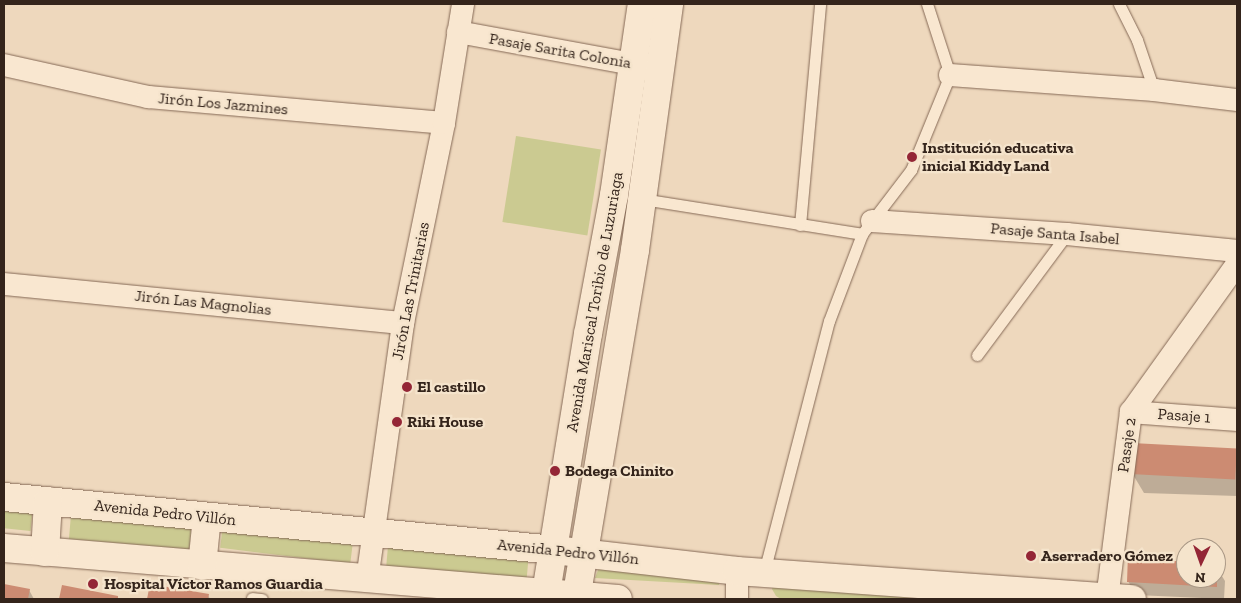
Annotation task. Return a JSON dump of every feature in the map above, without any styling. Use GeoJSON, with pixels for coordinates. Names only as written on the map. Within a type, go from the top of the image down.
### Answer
{"type":"FeatureCollection","features":[{"type":"Feature","properties":{"kind":"main road","name":"Avenida Mariscal Toribio de Luzuriaga"},"geometry":{"type":"LineString","coordinates":[[576,598],[635,250],[628,197],[635,65],[642,4]]}},
{"type":"Feature","properties":{"kind":"main road","name":"Avenida Mariscal Toribio de Luzuriaga"},"geometry":{"type":"LineString","coordinates":[[546,597],[588,334],[605,246],[628,197],[662,69],[670,4]]}},
{"type":"Feature","properties":{"kind":"main road"},"geometry":{"type":"LineString","coordinates":[[605,246],[635,250]]}},
{"type":"Feature","properties":{"kind":"main road"},"geometry":{"type":"LineString","coordinates":[[588,334],[620,338]]}},
{"type":"Feature","properties":{"kind":"main road","name":"Avenida Pedro Villón"},"geometry":{"type":"LineString","coordinates":[[4,497],[554,550],[737,571],[1115,598]]}},
{"type":"Feature","properties":{"kind":"main road"},"geometry":{"type":"LineString","coordinates":[[45,552],[48,501]]}},
{"type":"Feature","properties":{"kind":"main road"},"geometry":{"type":"LineString","coordinates":[[202,566],[206,517]]}},
{"type":"Feature","properties":{"kind":"main road"},"geometry":{"type":"LineString","coordinates":[[4,548],[546,597],[618,599]]}},
{"type":"Feature","properties":{"kind":"street","name":"Jirón Las Trinitarias"},"geometry":{"type":"LineString","coordinates":[[366,580],[402,323],[444,123],[463,4]]}},
{"type":"Feature","properties":{"kind":"street","name":"Pasaje Sarita Colonia"},"geometry":{"type":"LineString","coordinates":[[458,32],[662,69]]}},
{"type":"Feature","properties":{"kind":"street","name":"Jirón Los Jazmines"},"geometry":{"type":"LineString","coordinates":[[4,65],[148,97],[444,123]]}},
{"type":"Feature","properties":{"kind":"street"},"geometry":{"type":"LineString","coordinates":[[950,75],[1154,90],[1237,100]]}},
{"type":"Feature","properties":{"kind":"street","name":"Pasaje Santa Isabel"},"geometry":{"type":"LineString","coordinates":[[867,227],[1067,234],[1237,251]]}},
{"type":"Feature","properties":{"kind":"street","name":"Pasaje 2"},"geometry":{"type":"LineString","coordinates":[[1115,598],[1131,412],[1237,264]]}},
{"type":"Feature","properties":{"kind":"street","name":"Jirón Las Magnolias"},"geometry":{"type":"LineString","coordinates":[[4,284],[402,323]]}},
{"type":"Feature","properties":{"kind":"street","name":"Pasaje 1"},"geometry":{"type":"LineString","coordinates":[[1131,412],[1237,420]]}},
{"type":"Feature","properties":{"kind":"street"},"geometry":{"type":"LineString","coordinates":[[737,571],[737,599]]}},
{"type":"Feature","properties":{"kind":"lane"},"geometry":{"type":"LineString","coordinates":[[800,225],[820,4]]}},
{"type":"Feature","properties":{"kind":"lane"},"geometry":{"type":"LineString","coordinates":[[764,572],[829,321],[867,227],[911,170],[950,75],[927,4]]}},
{"type":"Feature","properties":{"kind":"lane"},"geometry":{"type":"LineString","coordinates":[[1119,4],[1137,40],[1154,90]]}},
{"type":"Feature","properties":{"kind":"lane"},"geometry":{"type":"LineString","coordinates":[[628,197],[800,225],[867,227]]}},
{"type":"Feature","properties":{"kind":"lane"},"geometry":{"type":"LineString","coordinates":[[977,355],[1067,234]]}},
{"type":"Feature","properties":{"kind":"shaded area"},"geometry":{"type":"Polygon","coordinates":[[[516,136],[601,149],[587,235],[502,222],[516,136]]]}},
{"type":"Feature","properties":{"kind":"shaded area"},"geometry":{"type":"Polygon","coordinates":[[[4,506],[33,509],[31,531],[4,528],[4,506]]]}},
{"type":"Feature","properties":{"kind":"shaded area"},"geometry":{"type":"Polygon","coordinates":[[[71,515],[192,526],[189,549],[69,539],[71,515]]]}},
{"type":"Feature","properties":{"kind":"shaded area"},"geometry":{"type":"Polygon","coordinates":[[[223,525],[353,541],[350,564],[220,548],[223,525]]]}},
{"type":"Feature","properties":{"kind":"shaded area"},"geometry":{"type":"Polygon","coordinates":[[[388,546],[528,558],[527,578],[386,566],[388,546]]]}},
{"type":"Feature","properties":{"kind":"shaded area"},"geometry":{"type":"Polygon","coordinates":[[[601,562],[720,577],[719,585],[595,578],[601,562]]]}},
{"type":"Feature","properties":{"kind":"shaded area"},"geometry":{"type":"Polygon","coordinates":[[[775,581],[1031,599],[781,599],[776,596],[772,589],[775,581]]]}},
{"type":"Feature","properties":{"kind":"building"},"geometry":{"type":"Polygon","coordinates":[[[1132,443],[1237,448],[1235,479],[1130,474],[1132,443]]]}},
{"type":"Feature","properties":{"kind":"building"},"geometry":{"type":"Polygon","coordinates":[[[1128,554],[1153,555],[1153,559],[1176,561],[1176,585],[1127,582],[1128,554]]]}},
{"type":"Feature","properties":{"kind":"building"},"geometry":{"type":"Polygon","coordinates":[[[4,584],[30,589],[28,599],[4,599],[4,584]]]}},
{"type":"Feature","properties":{"kind":"building"},"geometry":{"type":"Polygon","coordinates":[[[150,584],[209,594],[208,599],[147,599],[150,584]]]}},
{"type":"Feature","properties":{"kind":"building"},"geometry":{"type":"Polygon","coordinates":[[[62,585],[118,596],[118,599],[59,599],[62,585]]]}},
{"type":"Feature","properties":{"kind":"place","name":"Institución educativa inicial Kiddy Land"},"geometry":{"type":"Point","coordinates":[912,157]}},
{"type":"Feature","properties":{"kind":"place","name":"El castillo"},"geometry":{"type":"Point","coordinates":[407,387]}},
{"type":"Feature","properties":{"kind":"place","name":"Riki House"},"geometry":{"type":"Point","coordinates":[397,422]}},
{"type":"Feature","properties":{"kind":"place","name":"Bodega Chinito"},"geometry":{"type":"Point","coordinates":[555,471]}},
{"type":"Feature","properties":{"kind":"place","name":"Aserradero Gómez"},"geometry":{"type":"Point","coordinates":[1031,556]}},
{"type":"Feature","properties":{"kind":"place","name":"Hospital Víctor Ramos Guardia"},"geometry":{"type":"Point","coordinates":[93,584]}}]}
